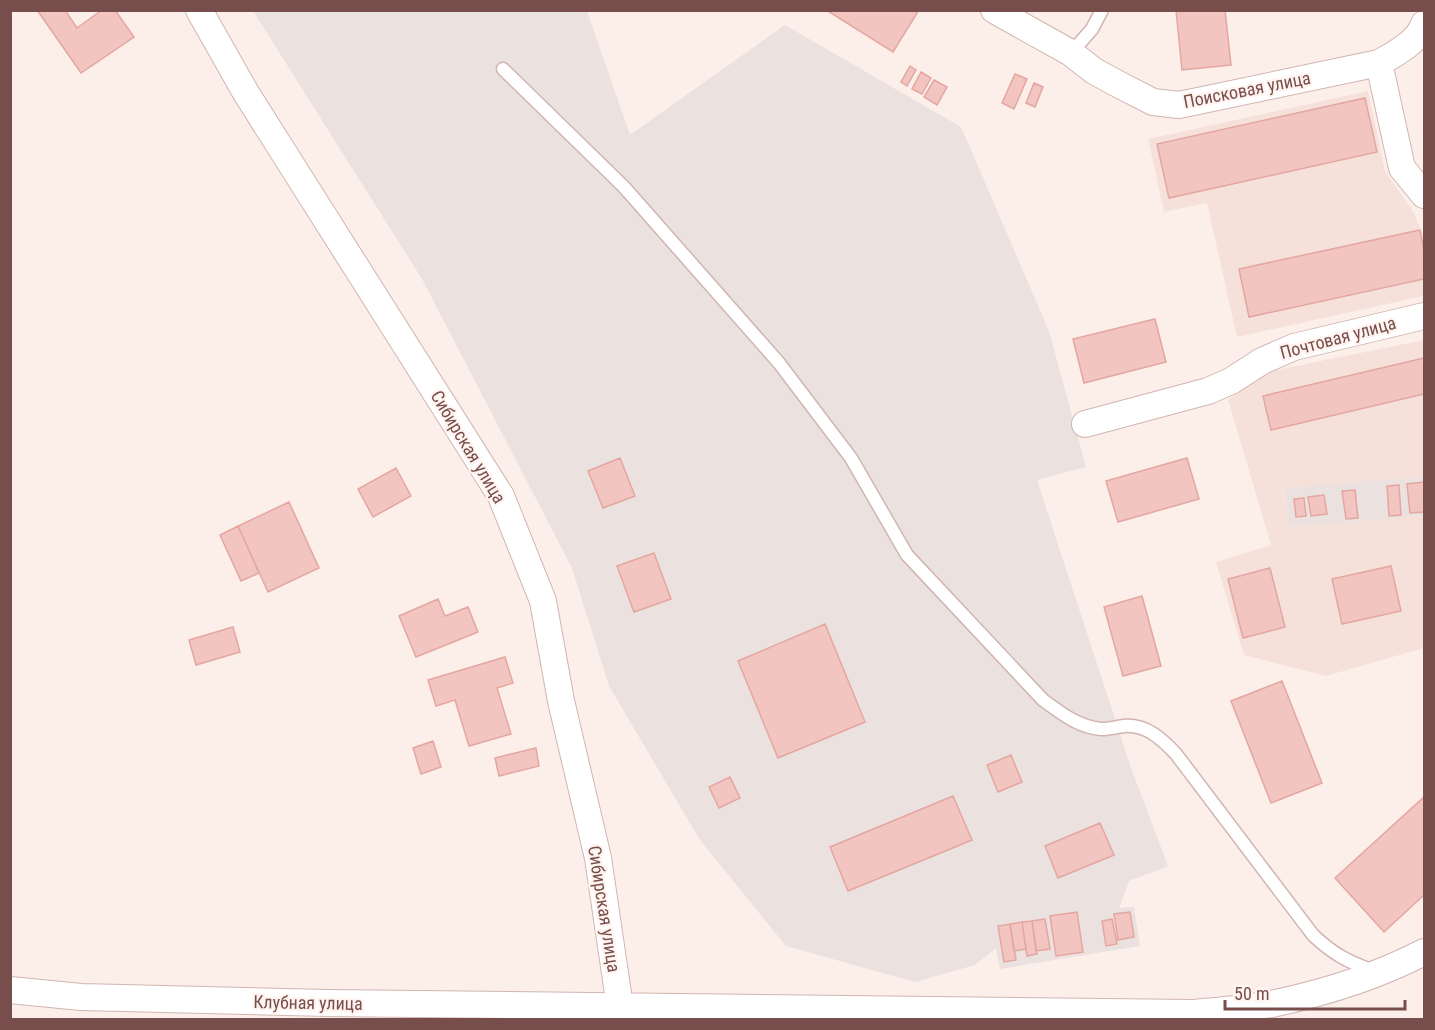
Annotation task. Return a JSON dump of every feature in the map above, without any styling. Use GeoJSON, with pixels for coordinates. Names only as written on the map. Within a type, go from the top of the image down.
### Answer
{"type":"FeatureCollection","features":[{"type":"Feature","properties":{"kind":"street","name":"Сибирская улица"},"geometry":{"type":"LineString","coordinates":[[199,10],[246,93],[501,496],[543,601],[561,701],[598,858],[620,1006]]}},
{"type":"Feature","properties":{"kind":"street","name":"Поисковая улица"},"geometry":{"type":"LineString","coordinates":[[994,10],[1071,53],[1094,71],[1153,102],[1179,105],[1379,63]]}},
{"type":"Feature","properties":{"kind":"street"},"geometry":{"type":"LineString","coordinates":[[1425,24],[1421,32],[1395,54],[1379,63],[1402,168],[1425,195]]}},
{"type":"Feature","properties":{"kind":"street","name":"Почтовая улица"},"geometry":{"type":"LineString","coordinates":[[1084,424],[1208,391],[1231,381],[1262,361],[1294,347],[1425,316]]}},
{"type":"Feature","properties":{"kind":"street","name":"Клубная улица"},"geometry":{"type":"LineString","coordinates":[[10,990],[81,997],[328,1003],[1194,1013],[1275,1003],[1347,984],[1425,952]]}},
{"type":"Feature","properties":{"kind":"lane"},"geometry":{"type":"LineString","coordinates":[[1071,53],[1092,28],[1102,10]]}},
{"type":"Feature","properties":{"kind":"lane"},"geometry":{"type":"LineString","coordinates":[[503,69],[624,187],[779,363],[851,458],[907,555],[1043,700],[1068,719],[1083,725],[1100,729],[1125,726],[1141,729],[1153,733],[1164,741],[1313,935],[1330,951],[1351,963],[1378,972]]}},
{"type":"Feature","properties":{"kind":"shaded area"},"geometry":{"type":"Polygon","coordinates":[[[253,11],[587,11],[630,135],[785,25],[961,127],[1049,331],[1086,467],[1037,480],[1131,768],[1168,866],[1129,881],[1119,908],[1134,907],[1140,946],[1000,969],[996,948],[975,965],[915,982],[786,946],[700,840],[609,686],[572,568],[422,279],[253,11]]]}},
{"type":"Feature","properties":{"kind":"shaded area"},"geometry":{"type":"Polygon","coordinates":[[[1368,91],[1385,171],[1414,213],[1424,238],[1424,296],[1237,337],[1207,203],[1164,212],[1148,139],[1368,91]]]}},
{"type":"Feature","properties":{"kind":"shaded area"},"geometry":{"type":"Polygon","coordinates":[[[1424,340],[1424,477],[1285,489],[1288,527],[1424,516],[1424,648],[1326,676],[1244,655],[1216,562],[1271,545],[1228,400],[1262,373],[1424,340]]]}},
{"type":"Feature","properties":{"kind":"shaded area"},"geometry":{"type":"Polygon","coordinates":[[[1424,477],[1424,516],[1288,527],[1285,488],[1424,477]]]}},
{"type":"Feature","properties":{"kind":"building"},"geometry":{"type":"Polygon","coordinates":[[[37,10],[65,10],[77,28],[102,10],[115,10],[134,37],[81,73],[37,10]]]}},
{"type":"Feature","properties":{"kind":"building"},"geometry":{"type":"Polygon","coordinates":[[[826,10],[919,10],[893,52],[826,10]]]}},
{"type":"Feature","properties":{"kind":"building"},"geometry":{"type":"Polygon","coordinates":[[[1176,10],[1225,10],[1231,65],[1182,70],[1176,10]]]}},
{"type":"Feature","properties":{"kind":"building"},"geometry":{"type":"Polygon","coordinates":[[[910,66],[916,70],[907,86],[901,82],[910,66]]]}},
{"type":"Feature","properties":{"kind":"building"},"geometry":{"type":"Polygon","coordinates":[[[921,72],[931,78],[922,94],[912,89],[921,72]]]}},
{"type":"Feature","properties":{"kind":"building"},"geometry":{"type":"Polygon","coordinates":[[[1015,74],[1027,79],[1014,109],[1002,103],[1015,74]]]}},
{"type":"Feature","properties":{"kind":"building"},"geometry":{"type":"Polygon","coordinates":[[[934,80],[947,87],[937,105],[924,97],[934,80]]]}},
{"type":"Feature","properties":{"kind":"building"},"geometry":{"type":"Polygon","coordinates":[[[1034,83],[1043,87],[1035,107],[1026,103],[1034,83]]]}},
{"type":"Feature","properties":{"kind":"building"},"geometry":{"type":"Polygon","coordinates":[[[1365,98],[1377,152],[1169,198],[1157,144],[1365,98]]]}},
{"type":"Feature","properties":{"kind":"building"},"geometry":{"type":"Polygon","coordinates":[[[1420,230],[1424,251],[1424,279],[1249,317],[1239,269],[1420,230]]]}},
{"type":"Feature","properties":{"kind":"building"},"geometry":{"type":"Polygon","coordinates":[[[1155,319],[1166,362],[1084,383],[1073,339],[1155,319]]]}},
{"type":"Feature","properties":{"kind":"building"},"geometry":{"type":"Polygon","coordinates":[[[1424,358],[1424,394],[1271,430],[1263,396],[1424,358]]]}},
{"type":"Feature","properties":{"kind":"building"},"geometry":{"type":"Polygon","coordinates":[[[620,458],[635,496],[603,508],[588,471],[620,458]]]}},
{"type":"Feature","properties":{"kind":"building"},"geometry":{"type":"Polygon","coordinates":[[[1187,458],[1199,499],[1118,522],[1106,481],[1187,458]]]}},
{"type":"Feature","properties":{"kind":"building"},"geometry":{"type":"Polygon","coordinates":[[[396,468],[411,496],[373,517],[358,489],[396,468]]]}},
{"type":"Feature","properties":{"kind":"building"},"geometry":{"type":"Polygon","coordinates":[[[1424,482],[1424,512],[1410,513],[1407,484],[1424,482]]]}},
{"type":"Feature","properties":{"kind":"building"},"geometry":{"type":"Polygon","coordinates":[[[1399,485],[1401,515],[1389,516],[1387,486],[1399,485]]]}},
{"type":"Feature","properties":{"kind":"building"},"geometry":{"type":"Polygon","coordinates":[[[1355,490],[1358,518],[1346,519],[1342,491],[1355,490]]]}},
{"type":"Feature","properties":{"kind":"building"},"geometry":{"type":"Polygon","coordinates":[[[1324,495],[1327,514],[1311,516],[1308,497],[1324,495]]]}},
{"type":"Feature","properties":{"kind":"building"},"geometry":{"type":"Polygon","coordinates":[[[1304,498],[1306,516],[1296,517],[1294,499],[1304,498]]]}},
{"type":"Feature","properties":{"kind":"building"},"geometry":{"type":"Polygon","coordinates":[[[289,502],[319,568],[268,592],[238,526],[289,502]]]}},
{"type":"Feature","properties":{"kind":"building"},"geometry":{"type":"Polygon","coordinates":[[[238,526],[259,573],[241,581],[220,535],[238,526]]]}},
{"type":"Feature","properties":{"kind":"building"},"geometry":{"type":"Polygon","coordinates":[[[654,553],[671,599],[634,612],[617,566],[654,553]]]}},
{"type":"Feature","properties":{"kind":"building"},"geometry":{"type":"Polygon","coordinates":[[[1391,566],[1401,611],[1342,624],[1332,579],[1391,566]]]}},
{"type":"Feature","properties":{"kind":"building"},"geometry":{"type":"Polygon","coordinates":[[[1270,568],[1285,627],[1243,638],[1228,579],[1270,568]]]}},
{"type":"Feature","properties":{"kind":"building"},"geometry":{"type":"Polygon","coordinates":[[[1142,596],[1161,666],[1123,676],[1104,607],[1142,596]]]}},
{"type":"Feature","properties":{"kind":"building"},"geometry":{"type":"Polygon","coordinates":[[[438,599],[445,616],[468,607],[478,632],[416,657],[399,616],[438,599]]]}},
{"type":"Feature","properties":{"kind":"building"},"geometry":{"type":"Polygon","coordinates":[[[825,624],[865,722],[778,758],[738,661],[825,624]]]}},
{"type":"Feature","properties":{"kind":"building"},"geometry":{"type":"Polygon","coordinates":[[[233,627],[240,652],[196,665],[189,640],[233,627]]]}},
{"type":"Feature","properties":{"kind":"building"},"geometry":{"type":"Polygon","coordinates":[[[505,657],[513,683],[497,688],[511,734],[469,746],[455,700],[436,706],[428,680],[505,657]]]}},
{"type":"Feature","properties":{"kind":"building"},"geometry":{"type":"Polygon","coordinates":[[[1282,681],[1322,783],[1271,803],[1231,701],[1282,681]]]}},
{"type":"Feature","properties":{"kind":"building"},"geometry":{"type":"Polygon","coordinates":[[[433,741],[441,767],[421,774],[413,748],[433,741]]]}},
{"type":"Feature","properties":{"kind":"building"},"geometry":{"type":"Polygon","coordinates":[[[536,748],[539,766],[499,776],[495,758],[536,748]]]}},
{"type":"Feature","properties":{"kind":"building"},"geometry":{"type":"Polygon","coordinates":[[[1011,755],[1022,782],[998,792],[987,765],[1011,755]]]}},
{"type":"Feature","properties":{"kind":"building"},"geometry":{"type":"Polygon","coordinates":[[[730,777],[740,798],[719,808],[709,787],[730,777]]]}},
{"type":"Feature","properties":{"kind":"building"},"geometry":{"type":"Polygon","coordinates":[[[953,796],[972,840],[848,891],[830,847],[953,796]]]}},
{"type":"Feature","properties":{"kind":"building"},"geometry":{"type":"Polygon","coordinates":[[[1424,797],[1424,895],[1384,932],[1335,878],[1424,797]]]}},
{"type":"Feature","properties":{"kind":"building"},"geometry":{"type":"Polygon","coordinates":[[[1100,823],[1114,855],[1058,878],[1045,846],[1100,823]]]}},
{"type":"Feature","properties":{"kind":"building"},"geometry":{"type":"Polygon","coordinates":[[[1077,912],[1083,952],[1056,956],[1050,916],[1077,912]]]}},
{"type":"Feature","properties":{"kind":"building"},"geometry":{"type":"Polygon","coordinates":[[[1130,912],[1134,937],[1118,940],[1114,914],[1130,912]]]}},
{"type":"Feature","properties":{"kind":"building"},"geometry":{"type":"Polygon","coordinates":[[[1045,919],[1050,949],[1036,951],[1032,921],[1045,919]]]}},
{"type":"Feature","properties":{"kind":"building"},"geometry":{"type":"Polygon","coordinates":[[[1112,919],[1117,944],[1106,946],[1102,921],[1112,919]]]}},
{"type":"Feature","properties":{"kind":"building"},"geometry":{"type":"Polygon","coordinates":[[[1032,921],[1037,954],[1027,956],[1022,922],[1032,921]]]}},
{"type":"Feature","properties":{"kind":"building"},"geometry":{"type":"Polygon","coordinates":[[[1022,922],[1026,949],[1014,951],[1010,924],[1022,922]]]}},
{"type":"Feature","properties":{"kind":"building"},"geometry":{"type":"Polygon","coordinates":[[[1010,924],[1016,960],[1004,962],[998,926],[1010,924]]]}}]}
